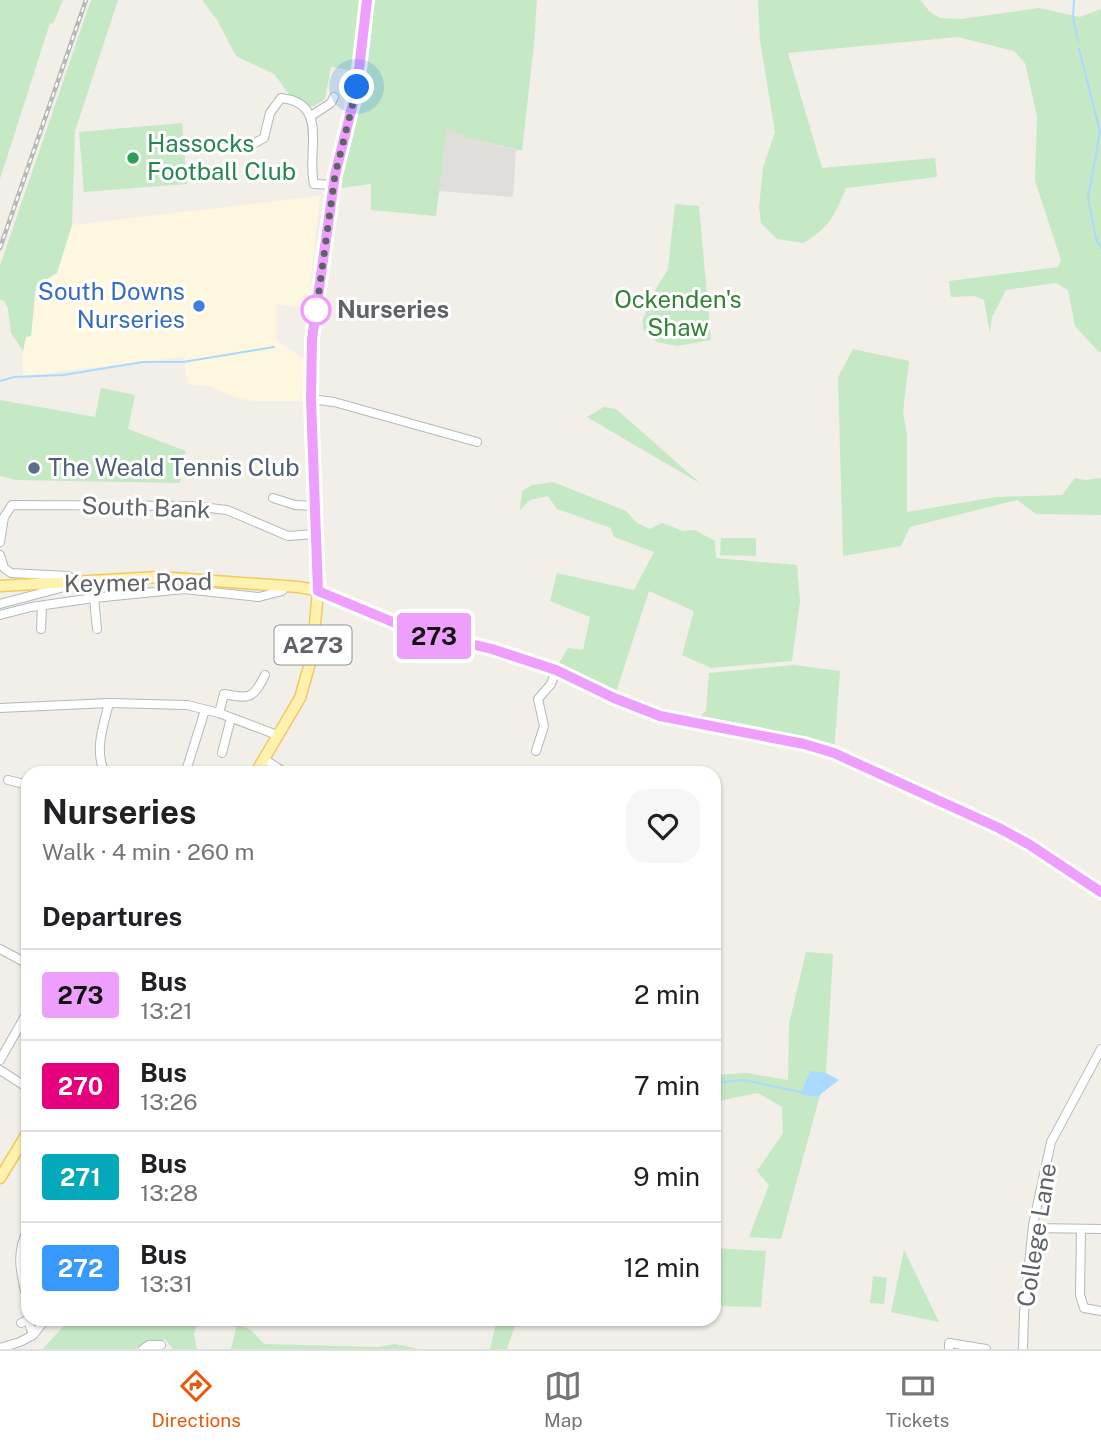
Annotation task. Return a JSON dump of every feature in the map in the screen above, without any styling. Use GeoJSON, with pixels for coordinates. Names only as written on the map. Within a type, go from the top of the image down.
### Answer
{"type":"FeatureCollection","features":[{"type":"Feature","properties":{"kind":"main road","name":"A273"},"geometry":{"type":"LineString","coordinates":[[260,766],[300,698],[312,656],[318,591],[311,399],[312,339],[334,185],[357,87],[367,0]]}},
{"type":"Feature","properties":{"kind":"main road","name":"Keymer Road"},"geometry":{"type":"LineString","coordinates":[[0,586],[160,577],[318,591],[412,630],[492,649],[556,670],[614,698],[660,716],[804,744],[834,753],[999,828],[1101,892]]}},
{"type":"Feature","properties":{"kind":"main road","name":"A273"},"geometry":{"type":"LineString","coordinates":[[317,611],[326,602],[339,599]]}},
{"type":"Feature","properties":{"kind":"main road"},"geometry":{"type":"LineString","coordinates":[[0,1178],[21,1144]]}},
{"type":"Feature","properties":{"kind":"street"},"geometry":{"type":"LineString","coordinates":[[310,116],[331,103],[334,97]]}},
{"type":"Feature","properties":{"kind":"street"},"geometry":{"type":"LineString","coordinates":[[255,143],[264,138],[270,113],[281,98],[298,102],[313,121],[314,184],[334,185]]}},
{"type":"Feature","properties":{"kind":"street"},"geometry":{"type":"LineString","coordinates":[[311,399],[334,402],[477,442]]}},
{"type":"Feature","properties":{"kind":"street"},"geometry":{"type":"LineString","coordinates":[[273,498],[295,505],[314,506]]}},
{"type":"Feature","properties":{"kind":"street","name":"South Bank"},"geometry":{"type":"LineString","coordinates":[[0,542],[4,517],[12,505],[192,506],[227,510],[288,536],[315,534]]}},
{"type":"Feature","properties":{"kind":"street"},"geometry":{"type":"LineString","coordinates":[[0,555],[4,568],[11,573],[68,576],[79,582]]}},
{"type":"Feature","properties":{"kind":"street"},"geometry":{"type":"LineString","coordinates":[[0,604],[64,589],[79,582]]}},
{"type":"Feature","properties":{"kind":"street"},"geometry":{"type":"LineString","coordinates":[[0,615],[94,598],[184,589],[259,597],[282,591],[285,586]]}},
{"type":"Feature","properties":{"kind":"street"},"geometry":{"type":"LineString","coordinates":[[94,598],[97,629]]}},
{"type":"Feature","properties":{"kind":"street"},"geometry":{"type":"LineString","coordinates":[[41,629],[42,606]]}},
{"type":"Feature","properties":{"kind":"street"},"geometry":{"type":"LineString","coordinates":[[536,751],[544,726],[538,699],[551,684],[556,670]]}},
{"type":"Feature","properties":{"kind":"street"},"geometry":{"type":"LineString","coordinates":[[219,713],[224,694],[250,697],[256,693],[265,675]]}},
{"type":"Feature","properties":{"kind":"street"},"geometry":{"type":"LineString","coordinates":[[0,708],[109,703],[187,705],[219,713],[276,735]]}},
{"type":"Feature","properties":{"kind":"street"},"geometry":{"type":"LineString","coordinates":[[101,766],[100,740],[109,703]]}},
{"type":"Feature","properties":{"kind":"street"},"geometry":{"type":"LineString","coordinates":[[188,766],[205,710]]}},
{"type":"Feature","properties":{"kind":"street"},"geometry":{"type":"LineString","coordinates":[[222,753],[231,718]]}},
{"type":"Feature","properties":{"kind":"street"},"geometry":{"type":"LineString","coordinates":[[264,759],[275,766]]}},
{"type":"Feature","properties":{"kind":"street"},"geometry":{"type":"LineString","coordinates":[[8,780],[21,783]]}},
{"type":"Feature","properties":{"kind":"street"},"geometry":{"type":"LineString","coordinates":[[0,949],[21,960]]}},
{"type":"Feature","properties":{"kind":"street"},"geometry":{"type":"LineString","coordinates":[[0,1060],[21,1023]]}},
{"type":"Feature","properties":{"kind":"street","name":"College Lane"},"geometry":{"type":"LineString","coordinates":[[1023,1349],[1033,1228],[1051,1142],[1101,1049]]}},
{"type":"Feature","properties":{"kind":"street"},"geometry":{"type":"LineString","coordinates":[[0,1070],[21,1084]]}},
{"type":"Feature","properties":{"kind":"street"},"geometry":{"type":"LineString","coordinates":[[1033,1228],[1101,1229]]}},
{"type":"Feature","properties":{"kind":"street"},"geometry":{"type":"LineString","coordinates":[[1080,1229],[1080,1295],[1084,1308],[1101,1311]]}},
{"type":"Feature","properties":{"kind":"street"},"geometry":{"type":"LineString","coordinates":[[21,1245],[21,1273]]}},
{"type":"Feature","properties":{"kind":"street"},"geometry":{"type":"LineString","coordinates":[[30,1326],[33,1335]]}},
{"type":"Feature","properties":{"kind":"street"},"geometry":{"type":"LineString","coordinates":[[0,1348],[33,1335],[41,1326]]}},
{"type":"Feature","properties":{"kind":"street"},"geometry":{"type":"LineString","coordinates":[[949,1349],[949,1343],[986,1349]]}},
{"type":"Feature","properties":{"kind":"street"},"geometry":{"type":"LineString","coordinates":[[143,1349],[149,1345],[160,1345]]}},
{"type":"Feature","properties":{"kind":"shaded area"},"geometry":{"type":"Polygon","coordinates":[[[447,128],[468,138],[516,150],[513,197],[439,191],[447,128]]]}},
{"type":"Feature","properties":{"kind":"shaded area","name":"South Downs Nurseries"},"geometry":{"type":"Polygon","coordinates":[[[320,196],[308,309],[277,304],[277,341],[304,359],[303,401],[254,401],[235,398],[210,386],[187,383],[184,357],[23,376],[23,351],[26,337],[31,335],[36,286],[57,273],[72,225],[320,196]]]}},
{"type":"Feature","properties":{"kind":"green space"},"geometry":{"type":"Polygon","coordinates":[[[0,0],[63,0],[53,24],[50,23],[0,179],[0,0]]]}},
{"type":"Feature","properties":{"kind":"green space"},"geometry":{"type":"Polygon","coordinates":[[[91,0],[118,0],[75,131],[72,225],[57,273],[36,286],[31,336],[26,337],[23,351],[11,333],[8,308],[4,301],[0,300],[0,266],[91,0]]]}},
{"type":"Feature","properties":{"kind":"green space"},"geometry":{"type":"Polygon","coordinates":[[[202,0],[537,0],[522,151],[468,138],[447,129],[436,216],[371,210],[371,184],[333,189],[355,71],[331,67],[325,99],[312,107],[291,97],[274,74],[236,56],[217,20],[202,0]]]}},
{"type":"Feature","properties":{"kind":"green space"},"geometry":{"type":"Polygon","coordinates":[[[758,0],[920,0],[930,12],[940,18],[961,19],[1039,8],[1080,17],[1101,9],[1101,352],[1075,326],[1068,290],[1056,283],[1006,290],[992,317],[990,333],[984,300],[974,296],[951,297],[949,281],[1058,267],[1061,260],[1035,181],[1037,116],[1025,63],[1014,51],[958,37],[788,53],[822,168],[935,158],[937,177],[846,188],[831,220],[804,243],[777,239],[761,223],[759,207],[763,168],[775,132],[760,41],[758,0]]]}},
{"type":"Feature","properties":{"kind":"green space","name":"Hassocks Football Club"},"geometry":{"type":"Polygon","coordinates":[[[182,123],[187,184],[84,192],[79,132],[182,123]]]}},
{"type":"Feature","properties":{"kind":"green space","name":"Ockenden's Shaw"},"geometry":{"type":"Polygon","coordinates":[[[675,204],[699,206],[711,340],[677,346],[657,342],[644,331],[642,321],[668,269],[675,204]]]}},
{"type":"Feature","properties":{"kind":"green space"},"geometry":{"type":"Polygon","coordinates":[[[853,349],[909,361],[903,412],[907,435],[907,512],[996,497],[1062,495],[1075,478],[1101,478],[1101,515],[1036,514],[1017,500],[910,527],[901,546],[843,556],[838,377],[853,349]]]}},
{"type":"Feature","properties":{"kind":"green space"},"geometry":{"type":"Polygon","coordinates":[[[101,388],[135,395],[128,429],[186,451],[180,483],[16,480],[0,476],[0,400],[95,417],[101,388]]]}},
{"type":"Feature","properties":{"kind":"green space"},"geometry":{"type":"Polygon","coordinates":[[[604,407],[616,409],[701,484],[587,417],[604,407]]]}},
{"type":"Feature","properties":{"kind":"green space"},"geometry":{"type":"Polygon","coordinates":[[[553,482],[626,511],[637,523],[650,529],[662,523],[683,531],[695,530],[715,541],[716,558],[797,565],[800,601],[792,661],[711,668],[682,655],[694,611],[649,591],[614,698],[551,676],[568,648],[583,650],[590,617],[550,601],[557,573],[634,590],[654,552],[614,537],[611,528],[557,509],[548,496],[530,500],[520,510],[522,491],[532,485],[553,482]]]}},
{"type":"Feature","properties":{"kind":"green space"},"geometry":{"type":"Polygon","coordinates":[[[721,538],[756,538],[756,556],[720,555],[721,538]]]}},
{"type":"Feature","properties":{"kind":"green space"},"geometry":{"type":"Polygon","coordinates":[[[794,665],[840,671],[834,753],[790,736],[693,723],[706,711],[709,673],[794,665]]]}},
{"type":"Feature","properties":{"kind":"green space"},"geometry":{"type":"Polygon","coordinates":[[[806,952],[833,954],[826,1073],[781,1239],[749,1237],[769,1185],[757,1171],[783,1133],[782,1107],[758,1093],[721,1101],[721,1075],[747,1073],[788,1080],[789,1024],[806,952]]]}},
{"type":"Feature","properties":{"kind":"green space"},"geometry":{"type":"Polygon","coordinates":[[[721,1248],[766,1251],[761,1307],[721,1306],[721,1248]]]}},
{"type":"Feature","properties":{"kind":"green space"},"geometry":{"type":"Polygon","coordinates":[[[904,1250],[939,1322],[891,1312],[904,1250]]]}},
{"type":"Feature","properties":{"kind":"green space"},"geometry":{"type":"Polygon","coordinates":[[[873,1276],[887,1278],[884,1304],[870,1303],[873,1276]]]}},
{"type":"Feature","properties":{"kind":"green space"},"geometry":{"type":"Polygon","coordinates":[[[64,1326],[197,1326],[194,1334],[197,1349],[173,1349],[165,1339],[136,1349],[43,1349],[64,1326]]]}},
{"type":"Feature","properties":{"kind":"green space"},"geometry":{"type":"Polygon","coordinates":[[[237,1326],[242,1326],[251,1330],[264,1344],[378,1347],[395,1344],[419,1349],[231,1349],[237,1326]]]}},
{"type":"Feature","properties":{"kind":"green space"},"geometry":{"type":"Polygon","coordinates":[[[496,1326],[515,1326],[507,1349],[490,1349],[496,1326]]]}},
{"type":"Feature","properties":{"kind":"water"},"geometry":{"type":"Polygon","coordinates":[[[810,1071],[826,1073],[839,1080],[817,1097],[801,1094],[810,1071]]]}},
{"type":"Feature","properties":{"kind":"waterway"},"geometry":{"type":"LineString","coordinates":[[1074,0],[1073,17],[1078,41]]}},
{"type":"Feature","properties":{"kind":"waterway"},"geometry":{"type":"LineString","coordinates":[[1079,49],[1100,132],[1088,198],[1096,239],[1101,248]]}},
{"type":"Feature","properties":{"kind":"waterway"},"geometry":{"type":"LineString","coordinates":[[0,381],[14,377],[63,375],[143,362],[183,362],[274,347]]}},
{"type":"Feature","properties":{"kind":"waterway"},"geometry":{"type":"LineString","coordinates":[[721,1082],[743,1080],[801,1092]]}},
{"type":"Feature","properties":{"kind":"railway"},"geometry":{"type":"LineString","coordinates":[[0,248],[86,0]]}},
{"type":"Feature","properties":{"kind":"bus line","name":"273"},"geometry":{"type":"LineString","coordinates":[[367,0],[357,87],[335,175],[312,339],[311,399],[318,591],[412,630],[492,649],[556,670],[614,698],[660,716],[804,744],[834,753],[999,828],[1101,892]]}},
{"type":"Feature","properties":{"kind":"place","name":"Hassocks Football Club"},"geometry":{"type":"Point","coordinates":[133,158]}},
{"type":"Feature","properties":{"kind":"place","name":"South Downs Nurseries"},"geometry":{"type":"Point","coordinates":[199,306]}},
{"type":"Feature","properties":{"kind":"place","name":"Nurseries"},"geometry":{"type":"Point","coordinates":[316,310]}},
{"type":"Feature","properties":{"kind":"place","name":"The Weald Tennis Club"},"geometry":{"type":"Point","coordinates":[34,468]}},
{"type":"Feature","properties":{"kind":"route"},"geometry":{"type":"LineString","coordinates":[[316,310],[316,313],[335,175],[357,87]]}}]}
